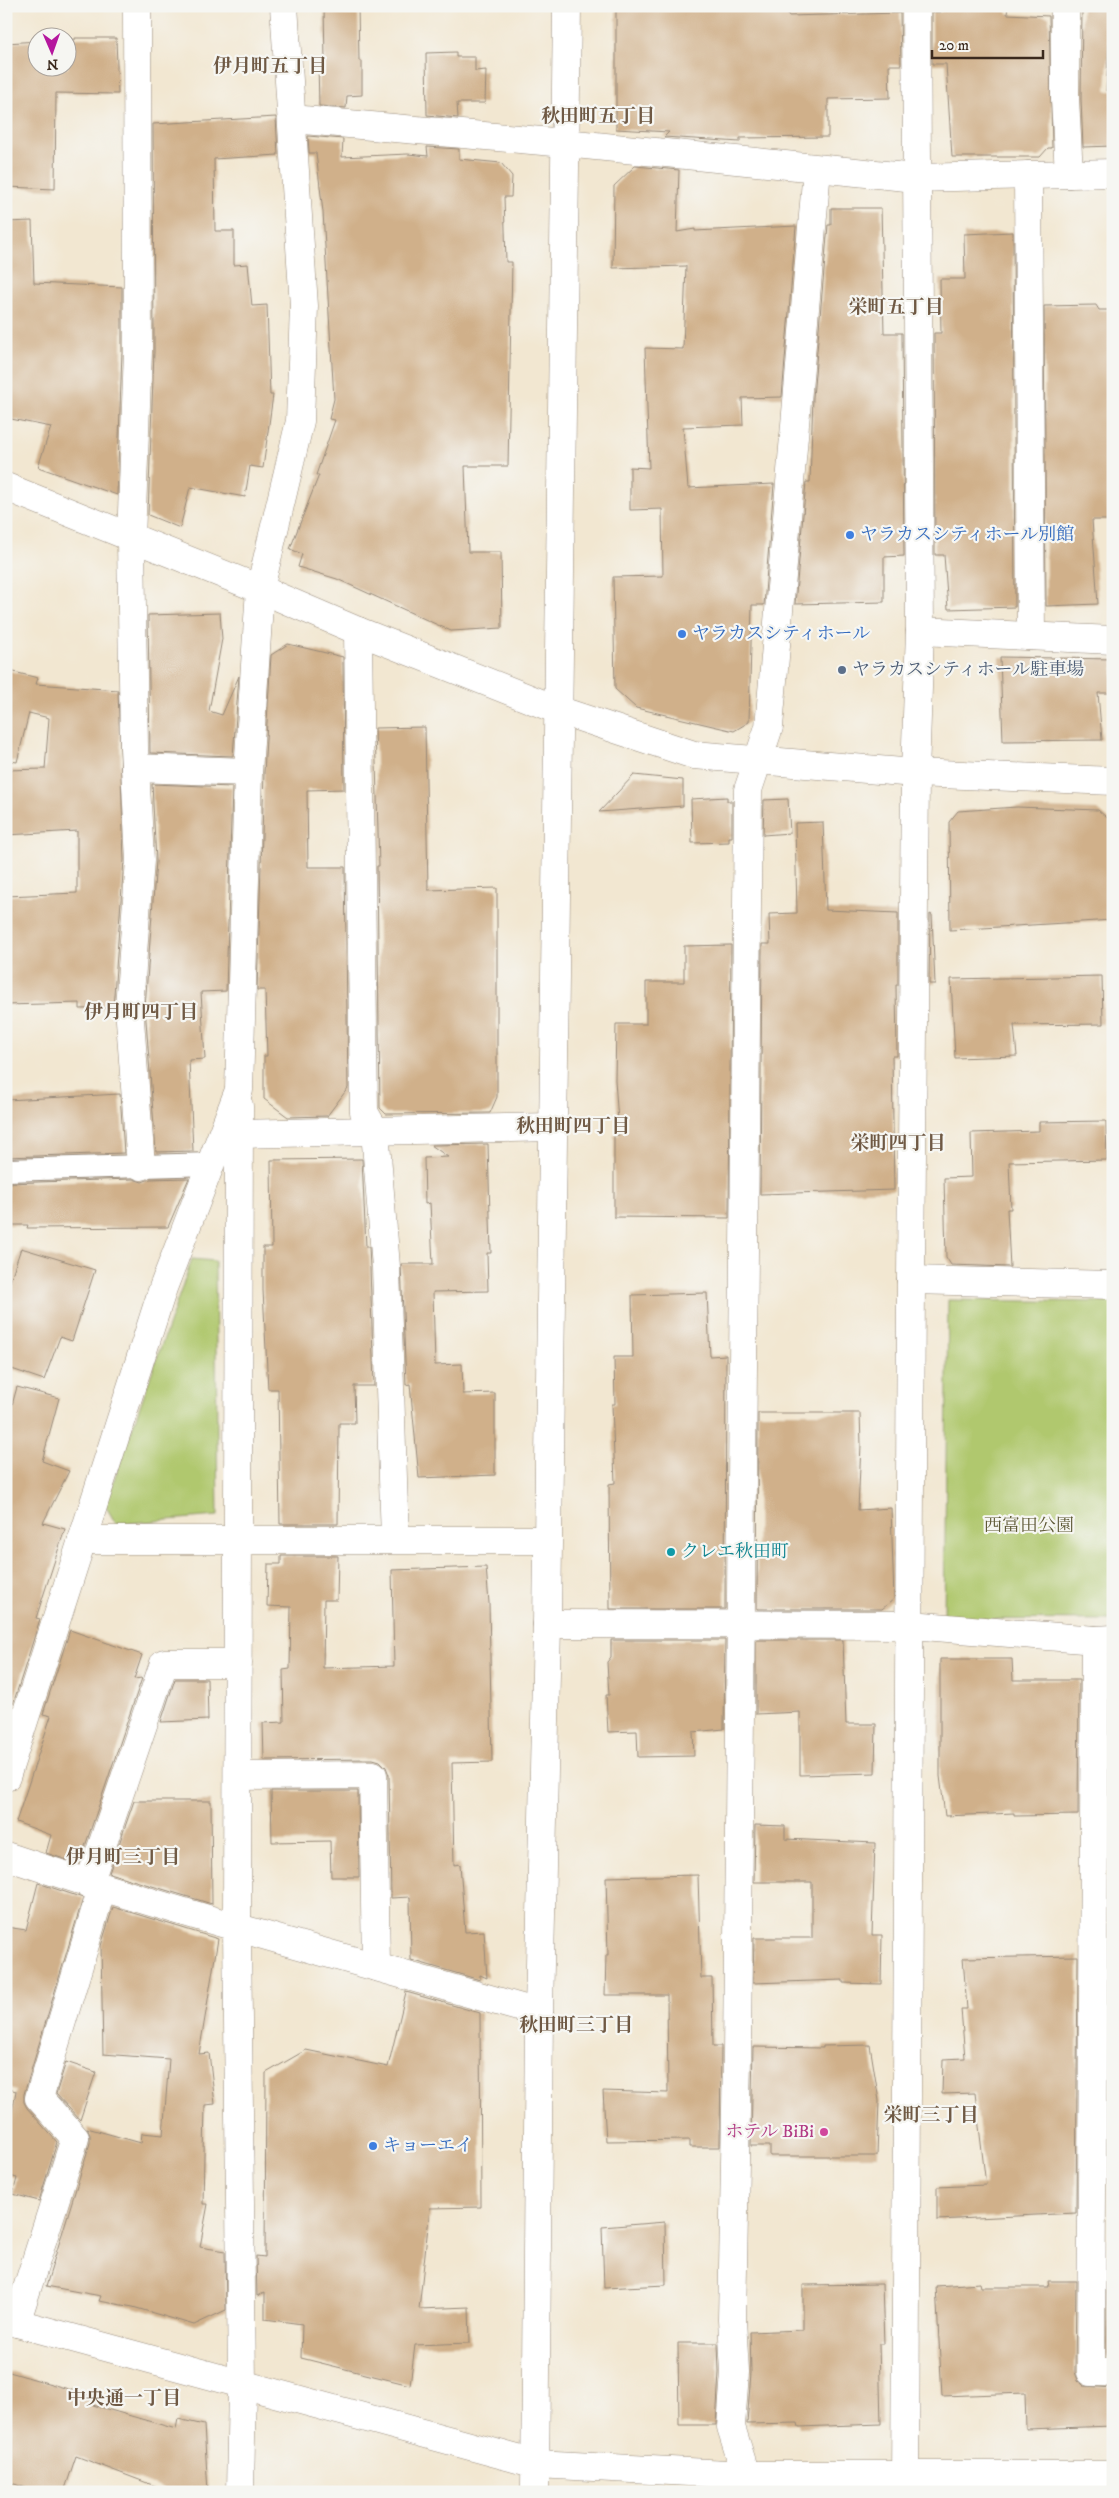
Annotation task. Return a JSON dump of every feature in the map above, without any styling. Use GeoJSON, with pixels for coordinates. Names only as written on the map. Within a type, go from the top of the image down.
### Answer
{"type":"FeatureCollection","features":[{"type":"Feature","properties":{"kind":"street"},"geometry":{"type":"LineString","coordinates":[[137,6],[138,351],[130,539],[135,768],[140,860],[129,1007],[141,1166]]}},
{"type":"Feature","properties":{"kind":"street"},"geometry":{"type":"LineString","coordinates":[[240,2492],[242,2385],[237,1929],[239,1090],[248,772],[260,589],[300,421],[304,306],[284,6]]}},
{"type":"Feature","properties":{"kind":"street"},"geometry":{"type":"LineString","coordinates":[[536,2492],[539,2013],[547,1624],[567,6]]}},
{"type":"Feature","properties":{"kind":"street"},"geometry":{"type":"LineString","coordinates":[[905,2483],[915,773],[920,631],[916,6]]}},
{"type":"Feature","properties":{"kind":"street"},"geometry":{"type":"LineString","coordinates":[[1066,6],[1065,99],[1069,174]]}},
{"type":"Feature","properties":{"kind":"street"},"geometry":{"type":"LineString","coordinates":[[292,119],[565,143],[916,178],[1113,173]]}},
{"type":"Feature","properties":{"kind":"street"},"geometry":{"type":"LineString","coordinates":[[746,2483],[731,2427],[735,2372],[732,2320],[742,1626],[748,790],[769,727],[817,169]]}},
{"type":"Feature","properties":{"kind":"street"},"geometry":{"type":"LineString","coordinates":[[1028,175],[1031,636]]}},
{"type":"Feature","properties":{"kind":"street"},"geometry":{"type":"LineString","coordinates":[[6,487],[130,539],[260,589],[358,631],[558,710],[694,755],[915,773],[1113,781]]}},
{"type":"Feature","properties":{"kind":"street"},"geometry":{"type":"LineString","coordinates":[[358,631],[364,1112],[375,1131],[386,1268],[395,1539]]}},
{"type":"Feature","properties":{"kind":"street"},"geometry":{"type":"LineString","coordinates":[[920,631],[1113,640]]}},
{"type":"Feature","properties":{"kind":"street"},"geometry":{"type":"LineString","coordinates":[[135,768],[248,772]]}},
{"type":"Feature","properties":{"kind":"street"},"geometry":{"type":"LineString","coordinates":[[6,1776],[163,1288],[239,1090]]}},
{"type":"Feature","properties":{"kind":"street"},"geometry":{"type":"LineString","coordinates":[[240,1134],[552,1126]]}},
{"type":"Feature","properties":{"kind":"street"},"geometry":{"type":"LineString","coordinates":[[911,1280],[1113,1285]]}},
{"type":"Feature","properties":{"kind":"street"},"geometry":{"type":"LineString","coordinates":[[82,1540],[547,1540]]}},
{"type":"Feature","properties":{"kind":"street"},"geometry":{"type":"LineString","coordinates":[[547,1624],[910,1625],[1104,1639],[1091,2372],[1113,2372]]}},
{"type":"Feature","properties":{"kind":"street"},"geometry":{"type":"LineString","coordinates":[[238,1663],[164,1663],[96,1886],[39,2098],[75,2138],[11,2321],[536,2464],[746,2483],[1101,2480]]}},
{"type":"Feature","properties":{"kind":"street"},"geometry":{"type":"LineString","coordinates":[[238,1776],[373,1775],[376,1966]]}},
{"type":"Feature","properties":{"kind":"street"},"geometry":{"type":"LineString","coordinates":[[6,1856],[237,1929],[376,1966],[539,2013]]}},
{"type":"Feature","properties":{"kind":"lane"},"geometry":{"type":"LineString","coordinates":[[6,1170],[211,1164]]}},
{"type":"Feature","properties":{"kind":"green space"},"geometry":{"type":"Polygon","coordinates":[[[192,1259],[215,1261],[218,1516],[116,1524],[105,1505],[192,1259]]]}},
{"type":"Feature","properties":{"kind":"green space","name":"西富田公園"},"geometry":{"type":"Polygon","coordinates":[[[948,1300],[1113,1302],[1113,1620],[944,1619],[948,1300]]]}},
{"type":"Feature","properties":{"kind":"building"},"geometry":{"type":"Polygon","coordinates":[[[324,6],[358,6],[359,61],[362,61],[362,95],[347,96],[346,108],[319,106],[318,62],[325,62],[324,6]]]}},
{"type":"Feature","properties":{"kind":"building"},"geometry":{"type":"Polygon","coordinates":[[[673,6],[788,6],[788,16],[900,13],[901,65],[889,65],[890,98],[828,99],[828,137],[740,138],[740,142],[664,137],[669,132],[616,129],[616,8],[674,11],[673,6]]]}},
{"type":"Feature","properties":{"kind":"building"},"geometry":{"type":"Polygon","coordinates":[[[941,6],[1008,6],[1007,14],[1049,16],[1052,148],[1048,148],[1040,157],[952,157],[946,64],[932,64],[932,12],[941,12],[941,6]]]}},
{"type":"Feature","properties":{"kind":"building"},"geometry":{"type":"Polygon","coordinates":[[[1082,6],[1111,9],[1106,91],[1113,91],[1113,146],[1083,147],[1081,99],[1082,6]]]}},
{"type":"Feature","properties":{"kind":"building"},"geometry":{"type":"Polygon","coordinates":[[[78,38],[116,38],[118,94],[56,93],[55,189],[6,187],[6,43],[28,42],[28,78],[78,78],[78,38]]]}},
{"type":"Feature","properties":{"kind":"building"},"geometry":{"type":"Polygon","coordinates":[[[456,52],[456,57],[475,57],[475,71],[486,70],[485,103],[457,103],[458,118],[427,115],[426,53],[456,52]]]}},
{"type":"Feature","properties":{"kind":"building"},"geometry":{"type":"Polygon","coordinates":[[[276,117],[278,155],[214,159],[215,231],[234,231],[234,265],[248,264],[252,306],[267,305],[270,395],[273,395],[263,468],[250,466],[245,497],[190,487],[180,528],[148,515],[154,351],[153,124],[276,117]]]}},
{"type":"Feature","properties":{"kind":"building"},"geometry":{"type":"Polygon","coordinates":[[[308,136],[343,139],[342,157],[408,154],[428,156],[427,147],[459,149],[459,159],[501,163],[512,176],[511,197],[504,197],[506,262],[512,262],[508,466],[465,466],[468,552],[501,552],[502,628],[451,631],[337,579],[298,567],[302,554],[290,549],[319,475],[316,475],[335,420],[329,419],[334,399],[323,212],[316,153],[309,153],[308,136]]]}},
{"type":"Feature","properties":{"kind":"building"},"geometry":{"type":"Polygon","coordinates":[[[635,166],[679,170],[677,232],[695,229],[695,231],[796,226],[782,397],[742,398],[743,425],[683,427],[688,488],[774,484],[764,605],[752,605],[749,722],[734,731],[636,708],[615,689],[613,577],[663,576],[662,509],[630,510],[630,467],[649,468],[645,348],[683,349],[686,266],[613,268],[614,186],[635,166]]]}},
{"type":"Feature","properties":{"kind":"building"},"geometry":{"type":"Polygon","coordinates":[[[831,208],[881,208],[884,333],[902,333],[904,556],[884,557],[884,602],[795,604],[806,482],[810,482],[813,397],[828,225],[831,225],[831,208]]]}},
{"type":"Feature","properties":{"kind":"building"},"geometry":{"type":"Polygon","coordinates":[[[32,221],[34,283],[122,287],[122,351],[117,495],[38,467],[51,427],[6,418],[6,222],[32,221]]]}},
{"type":"Feature","properties":{"kind":"building"},"geometry":{"type":"Polygon","coordinates":[[[1013,232],[1015,607],[948,609],[944,555],[935,555],[934,333],[941,333],[940,279],[965,279],[964,234],[1013,232]]]}},
{"type":"Feature","properties":{"kind":"building"},"geometry":{"type":"Polygon","coordinates":[[[1096,305],[1099,310],[1112,310],[1113,520],[1092,520],[1098,604],[1046,606],[1044,306],[1096,305]]]}},
{"type":"Feature","properties":{"kind":"building"},"geometry":{"type":"Polygon","coordinates":[[[220,613],[222,639],[209,711],[222,715],[239,676],[233,756],[150,753],[148,615],[220,613]]]}},
{"type":"Feature","properties":{"kind":"building"},"geometry":{"type":"Polygon","coordinates":[[[288,644],[343,657],[344,789],[307,790],[308,867],[345,867],[348,1088],[327,1116],[288,1117],[264,1099],[264,1056],[267,1056],[265,990],[257,990],[264,773],[271,655],[288,644]]]}},
{"type":"Feature","properties":{"kind":"building"},"geometry":{"type":"Polygon","coordinates":[[[1000,657],[1113,659],[1113,693],[1098,693],[1102,740],[1003,741],[1000,657]]]}},
{"type":"Feature","properties":{"kind":"building"},"geometry":{"type":"Polygon","coordinates":[[[6,670],[38,678],[36,684],[118,690],[124,860],[113,1008],[80,1009],[80,1003],[6,1005],[6,896],[77,893],[77,831],[6,835],[6,770],[45,769],[49,718],[29,713],[17,762],[6,760],[6,670]]]}},
{"type":"Feature","properties":{"kind":"building"},"geometry":{"type":"Polygon","coordinates":[[[425,727],[428,890],[497,888],[497,1097],[490,1113],[386,1114],[380,1108],[377,866],[379,866],[375,728],[425,727]]]}},
{"type":"Feature","properties":{"kind":"building"},"geometry":{"type":"Polygon","coordinates":[[[634,775],[683,780],[683,806],[599,812],[634,775]]]}},
{"type":"Feature","properties":{"kind":"building"},"geometry":{"type":"Polygon","coordinates":[[[152,784],[232,787],[226,991],[201,992],[205,1059],[189,1060],[193,1151],[156,1152],[145,1007],[156,861],[152,784]]]}},
{"type":"Feature","properties":{"kind":"building"},"geometry":{"type":"Polygon","coordinates":[[[727,797],[727,801],[732,801],[732,837],[729,837],[729,842],[692,843],[691,799],[727,797]]]}},
{"type":"Feature","properties":{"kind":"building"},"geometry":{"type":"Polygon","coordinates":[[[788,799],[790,833],[763,835],[764,800],[788,799]]]}},
{"type":"Feature","properties":{"kind":"building"},"geometry":{"type":"Polygon","coordinates":[[[1017,807],[1098,810],[1113,823],[1113,920],[950,930],[949,822],[958,811],[1017,807]]]}},
{"type":"Feature","properties":{"kind":"building"},"geometry":{"type":"Polygon","coordinates":[[[823,822],[826,910],[898,913],[897,1056],[892,1056],[894,1190],[760,1194],[762,944],[770,944],[769,914],[797,913],[795,823],[823,822]]]}},
{"type":"Feature","properties":{"kind":"building"},"geometry":{"type":"Polygon","coordinates":[[[930,914],[932,915],[935,984],[929,984],[930,914]]]}},
{"type":"Feature","properties":{"kind":"building"},"geometry":{"type":"Polygon","coordinates":[[[731,945],[729,1218],[614,1217],[614,1135],[619,1135],[615,1080],[616,1024],[646,1024],[646,982],[684,982],[684,946],[731,945]]]}},
{"type":"Feature","properties":{"kind":"building"},"geometry":{"type":"Polygon","coordinates":[[[1102,976],[1103,1024],[1014,1025],[1017,1056],[955,1058],[951,979],[1102,976]]]}},
{"type":"Feature","properties":{"kind":"building"},"geometry":{"type":"Polygon","coordinates":[[[120,1094],[124,1153],[6,1157],[6,1100],[120,1094]]]}},
{"type":"Feature","properties":{"kind":"building"},"geometry":{"type":"Polygon","coordinates":[[[1106,1121],[1107,1160],[1009,1162],[1011,1209],[1007,1209],[1010,1267],[951,1265],[946,1257],[944,1178],[972,1177],[971,1133],[1039,1131],[1039,1122],[1106,1121]]]}},
{"type":"Feature","properties":{"kind":"building"},"geometry":{"type":"Polygon","coordinates":[[[488,1144],[491,1253],[487,1253],[488,1291],[433,1292],[435,1365],[462,1364],[463,1394],[495,1393],[495,1475],[419,1478],[410,1384],[406,1385],[401,1264],[433,1264],[430,1203],[425,1204],[424,1158],[448,1157],[431,1145],[488,1144]]]}},
{"type":"Feature","properties":{"kind":"building"},"geometry":{"type":"Polygon","coordinates":[[[362,1159],[366,1247],[369,1247],[374,1386],[354,1386],[355,1423],[339,1423],[338,1524],[280,1524],[278,1389],[268,1389],[263,1290],[263,1247],[272,1247],[271,1160],[362,1159]]]}},
{"type":"Feature","properties":{"kind":"building"},"geometry":{"type":"Polygon","coordinates":[[[189,1178],[168,1227],[27,1228],[28,1225],[7,1225],[7,1183],[133,1179],[142,1182],[150,1179],[189,1178]]]}},
{"type":"Feature","properties":{"kind":"building"},"geometry":{"type":"Polygon","coordinates":[[[21,1248],[95,1270],[72,1341],[60,1337],[44,1380],[6,1367],[6,1293],[21,1248]]]}},
{"type":"Feature","properties":{"kind":"building"},"geometry":{"type":"Polygon","coordinates":[[[707,1293],[710,1356],[726,1355],[725,1609],[610,1609],[609,1484],[615,1483],[612,1404],[615,1404],[614,1357],[633,1357],[632,1295],[707,1293]]]}},
{"type":"Feature","properties":{"kind":"building"},"geometry":{"type":"Polygon","coordinates":[[[17,1387],[59,1398],[42,1461],[69,1471],[43,1523],[65,1529],[36,1618],[40,1619],[13,1704],[6,1702],[6,1427],[17,1387]]]}},
{"type":"Feature","properties":{"kind":"building"},"geometry":{"type":"Polygon","coordinates":[[[758,1413],[860,1413],[861,1445],[858,1510],[891,1508],[894,1599],[882,1609],[757,1609],[758,1413]]]}},
{"type":"Feature","properties":{"kind":"building"},"geometry":{"type":"Polygon","coordinates":[[[281,1556],[338,1556],[337,1600],[324,1600],[323,1668],[394,1666],[392,1570],[486,1567],[489,1603],[492,1762],[452,1763],[454,1865],[460,1864],[465,1932],[484,1931],[487,1978],[480,1975],[480,1980],[411,1960],[410,1897],[391,1898],[389,1775],[386,1767],[380,1761],[373,1759],[264,1760],[263,1723],[284,1722],[283,1670],[290,1669],[291,1607],[267,1606],[268,1564],[281,1564],[281,1556]]]}},
{"type":"Feature","properties":{"kind":"building"},"geometry":{"type":"Polygon","coordinates":[[[70,1630],[142,1655],[134,1679],[142,1678],[79,1864],[46,1853],[51,1835],[16,1822],[51,1716],[43,1714],[70,1630]]]}},
{"type":"Feature","properties":{"kind":"building"},"geometry":{"type":"Polygon","coordinates":[[[611,1640],[725,1640],[724,1729],[693,1732],[694,1756],[638,1757],[637,1731],[608,1732],[606,1695],[609,1695],[607,1662],[611,1657],[611,1640]]]}},
{"type":"Feature","properties":{"kind":"building"},"geometry":{"type":"Polygon","coordinates":[[[756,1640],[843,1640],[846,1724],[876,1724],[875,1773],[800,1775],[800,1712],[756,1714],[756,1640]]]}},
{"type":"Feature","properties":{"kind":"building"},"geometry":{"type":"Polygon","coordinates":[[[940,1659],[1012,1659],[1013,1680],[1079,1680],[1078,1815],[1014,1816],[1014,1813],[945,1816],[940,1776],[940,1659]]]}},
{"type":"Feature","properties":{"kind":"building"},"geometry":{"type":"Polygon","coordinates":[[[175,1679],[207,1679],[208,1720],[161,1722],[175,1679]]]}},
{"type":"Feature","properties":{"kind":"building"},"geometry":{"type":"Polygon","coordinates":[[[1110,1679],[1113,1679],[1113,1791],[1110,1791],[1110,1679]]]}},
{"type":"Feature","properties":{"kind":"building"},"geometry":{"type":"Polygon","coordinates":[[[271,1791],[358,1791],[359,1877],[331,1877],[330,1841],[272,1842],[271,1791]]]}},
{"type":"Feature","properties":{"kind":"building"},"geometry":{"type":"Polygon","coordinates":[[[134,1801],[211,1801],[212,1904],[109,1873],[134,1801]]]}},
{"type":"Feature","properties":{"kind":"building"},"geometry":{"type":"Polygon","coordinates":[[[755,1825],[785,1826],[785,1839],[875,1843],[872,1935],[882,1935],[881,1984],[843,1983],[843,1980],[753,1983],[754,1938],[812,1938],[812,1882],[754,1882],[755,1825]]]}},
{"type":"Feature","properties":{"kind":"building"},"geometry":{"type":"Polygon","coordinates":[[[698,1875],[701,1978],[712,1978],[713,2046],[721,2046],[720,2147],[690,2147],[690,2140],[606,2141],[603,2091],[668,2093],[667,1995],[605,1995],[606,1955],[608,1955],[606,1877],[698,1875]]]}},
{"type":"Feature","properties":{"kind":"building"},"geometry":{"type":"Polygon","coordinates":[[[38,1883],[83,1898],[24,2094],[24,2102],[27,2108],[57,2142],[39,2201],[13,2194],[17,2178],[6,2175],[6,2142],[16,2091],[6,2088],[6,1927],[26,1930],[38,1883]]]}},
{"type":"Feature","properties":{"kind":"building"},"geometry":{"type":"Polygon","coordinates":[[[113,1907],[218,1939],[199,2054],[209,2053],[215,2104],[205,2105],[203,2204],[208,2204],[200,2247],[225,2251],[226,2310],[194,2325],[133,2307],[99,2301],[101,2296],[46,2286],[90,2143],[90,2135],[87,2128],[141,2143],[142,2133],[163,2135],[169,2059],[103,2054],[101,1946],[113,1907]]]}},
{"type":"Feature","properties":{"kind":"building"},"geometry":{"type":"Polygon","coordinates":[[[1078,1956],[1076,2213],[937,2220],[937,2187],[986,2185],[975,2093],[942,2094],[943,2059],[965,2058],[961,2009],[967,2009],[963,1958],[1078,1956]]]}},
{"type":"Feature","properties":{"kind":"building","name":"キョーエイ"},"geometry":{"type":"Polygon","coordinates":[[[406,1992],[480,2013],[481,2207],[430,2208],[419,2309],[469,2307],[470,2343],[415,2345],[410,2385],[301,2358],[302,2324],[265,2319],[265,2292],[257,2296],[256,2256],[265,2257],[266,2073],[306,2050],[388,2067],[406,1992]]]}},
{"type":"Feature","properties":{"kind":"building"},"geometry":{"type":"Polygon","coordinates":[[[870,2045],[879,2101],[877,2156],[770,2156],[770,2146],[751,2146],[753,2047],[823,2048],[823,2046],[870,2045]]]}},
{"type":"Feature","properties":{"kind":"building"},"geometry":{"type":"Polygon","coordinates":[[[66,2062],[96,2072],[80,2120],[56,2094],[66,2062]]]}},
{"type":"Feature","properties":{"kind":"building"},"geometry":{"type":"Polygon","coordinates":[[[665,2222],[666,2285],[604,2288],[602,2227],[665,2222]]]}},
{"type":"Feature","properties":{"kind":"building"},"geometry":{"type":"Polygon","coordinates":[[[1048,2281],[1076,2281],[1075,2372],[1078,2380],[1084,2386],[1113,2388],[1113,2426],[1026,2429],[1025,2393],[942,2396],[936,2286],[980,2283],[981,2287],[1049,2287],[1048,2281]]]}},
{"type":"Feature","properties":{"kind":"building"},"geometry":{"type":"Polygon","coordinates":[[[1107,2281],[1113,2281],[1113,2356],[1107,2356],[1107,2281]]]}},
{"type":"Feature","properties":{"kind":"building"},"geometry":{"type":"Polygon","coordinates":[[[882,2284],[884,2344],[879,2344],[881,2424],[799,2427],[798,2423],[747,2424],[751,2373],[750,2332],[803,2330],[803,2285],[882,2284]]]}},
{"type":"Feature","properties":{"kind":"building"},"geometry":{"type":"Polygon","coordinates":[[[678,2343],[718,2343],[719,2372],[716,2425],[679,2425],[678,2343]]]}},
{"type":"Feature","properties":{"kind":"building"},"geometry":{"type":"Polygon","coordinates":[[[6,2371],[96,2397],[93,2405],[176,2429],[178,2419],[204,2425],[208,2492],[171,2492],[76,2456],[64,2492],[37,2492],[6,2481],[6,2371]]]}},
{"type":"Feature","properties":{"kind":"place","name":"ヤラカスシティホール別館"},"geometry":{"type":"Point","coordinates":[850,535]}},
{"type":"Feature","properties":{"kind":"place","name":"ヤラカスシティホール"},"geometry":{"type":"Point","coordinates":[682,634]}},
{"type":"Feature","properties":{"kind":"place","name":"ヤラカスシティホール駐車場"},"geometry":{"type":"Point","coordinates":[842,670]}},
{"type":"Feature","properties":{"kind":"place","name":"クレエ秋田町"},"geometry":{"type":"Point","coordinates":[671,1552]}},
{"type":"Feature","properties":{"kind":"place","name":"ホテル BiBi"},"geometry":{"type":"Point","coordinates":[824,2132]}},
{"type":"Feature","properties":{"kind":"place","name":"キョーエイ"},"geometry":{"type":"Point","coordinates":[373,2146]}},
{"type":"Feature","properties":{"kind":"district","name":"伊月町五丁目"},"geometry":{"type":"Point","coordinates":[270,66]}},
{"type":"Feature","properties":{"kind":"district","name":"秋田町五丁目"},"geometry":{"type":"Point","coordinates":[598,116]}},
{"type":"Feature","properties":{"kind":"district","name":"栄町五丁目"},"geometry":{"type":"Point","coordinates":[896,307]}},
{"type":"Feature","properties":{"kind":"district","name":"伊月町四丁目"},"geometry":{"type":"Point","coordinates":[141,1012]}},
{"type":"Feature","properties":{"kind":"district","name":"秋田町四丁目"},"geometry":{"type":"Point","coordinates":[573,1126]}},
{"type":"Feature","properties":{"kind":"district","name":"栄町四丁目"},"geometry":{"type":"Point","coordinates":[898,1143]}},
{"type":"Feature","properties":{"kind":"district","name":"伊月町三丁目"},"geometry":{"type":"Point","coordinates":[123,1857]}},
{"type":"Feature","properties":{"kind":"district","name":"秋田町三丁目"},"geometry":{"type":"Point","coordinates":[576,2025]}},
{"type":"Feature","properties":{"kind":"district","name":"栄町三丁目"},"geometry":{"type":"Point","coordinates":[931,2115]}},
{"type":"Feature","properties":{"kind":"district","name":"中央通一丁目"},"geometry":{"type":"Point","coordinates":[124,2398]}}]}
